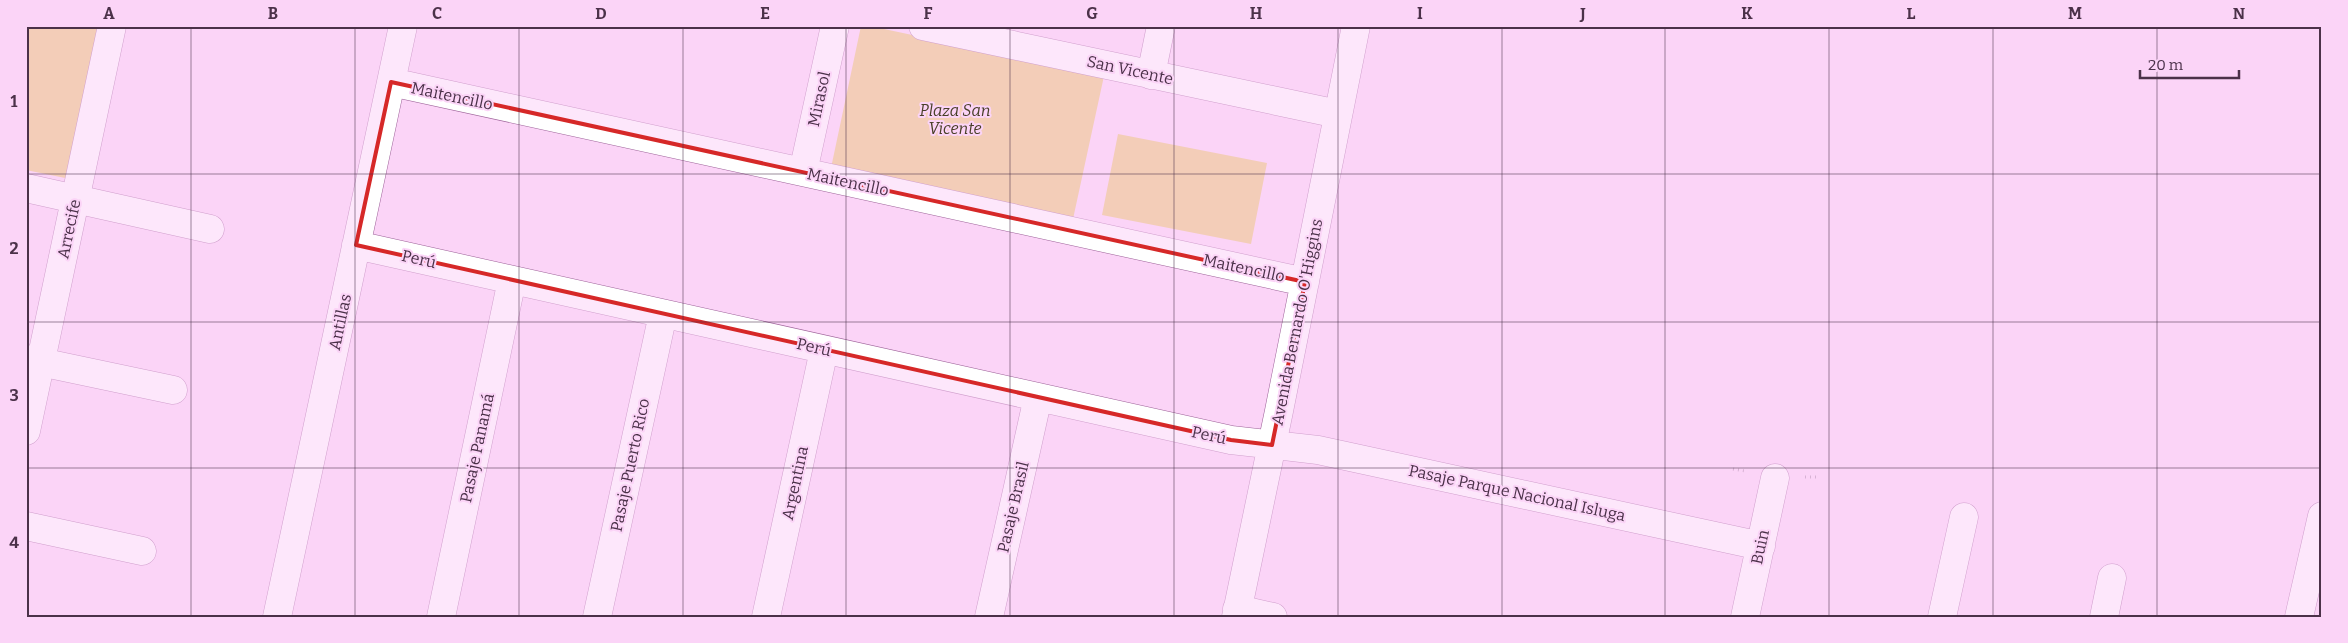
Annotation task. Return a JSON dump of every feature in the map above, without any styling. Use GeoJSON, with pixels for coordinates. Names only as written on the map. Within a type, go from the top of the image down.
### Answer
{"type":"FeatureCollection","features":[{"type":"Feature","properties":{"kind":"street","name":"Arrecife"},"geometry":{"type":"LineString","coordinates":[[26,431],[34,361],[75,199],[112,26]]}},
{"type":"Feature","properties":{"kind":"street","name":"Antillas"},"geometry":{"type":"LineString","coordinates":[[277,617],[404,26]]}},
{"type":"Feature","properties":{"kind":"street","name":"Mirasol"},"geometry":{"type":"LineString","coordinates":[[804,172],[835,26]]}},
{"type":"Feature","properties":{"kind":"street","name":"San Vicente"},"geometry":{"type":"LineString","coordinates":[[923,26],[995,34],[1151,75],[1338,114]]}},
{"type":"Feature","properties":{"kind":"street"},"geometry":{"type":"LineString","coordinates":[[1151,75],[1161,26]]}},
{"type":"Feature","properties":{"kind":"street","name":"Avenida Bernardo O'Higgins"},"geometry":{"type":"LineString","coordinates":[[1236,613],[1272,445],[1356,26]]}},
{"type":"Feature","properties":{"kind":"street","name":"Maitencillo"},"geometry":{"type":"LineString","coordinates":[[391,82],[1305,282]]}},
{"type":"Feature","properties":{"kind":"street"},"geometry":{"type":"LineString","coordinates":[[26,188],[210,230]]}},
{"type":"Feature","properties":{"kind":"street","name":"Perú"},"geometry":{"type":"LineString","coordinates":[[356,246],[1231,440],[1272,445]]}},
{"type":"Feature","properties":{"kind":"street","name":"Pasaje Panamá"},"geometry":{"type":"LineString","coordinates":[[441,617],[512,280]]}},
{"type":"Feature","properties":{"kind":"street","name":"Pasaje Puerto Rico"},"geometry":{"type":"LineString","coordinates":[[597,617],[663,314]]}},
{"type":"Feature","properties":{"kind":"street","name":"Argentina"},"geometry":{"type":"LineString","coordinates":[[766,617],[824,350]]}},
{"type":"Feature","properties":{"kind":"street"},"geometry":{"type":"LineString","coordinates":[[34,361],[173,390]]}},
{"type":"Feature","properties":{"kind":"street","name":"Pasaje Brasil"},"geometry":{"type":"LineString","coordinates":[[988,617],[1038,397]]}},
{"type":"Feature","properties":{"kind":"street","name":"Pasaje Parque Nacional Isluga"},"geometry":{"type":"LineString","coordinates":[[1272,445],[1318,450],[1761,546]]}},
{"type":"Feature","properties":{"kind":"street","name":"Buin"},"geometry":{"type":"LineString","coordinates":[[1745,617],[1775,478]]}},
{"type":"Feature","properties":{"kind":"street"},"geometry":{"type":"LineString","coordinates":[[1942,617],[1964,517]]}},
{"type":"Feature","properties":{"kind":"street"},"geometry":{"type":"LineString","coordinates":[[26,526],[142,551]]}},
{"type":"Feature","properties":{"kind":"street"},"geometry":{"type":"LineString","coordinates":[[2299,617],[2321,526]]}},
{"type":"Feature","properties":{"kind":"street"},"geometry":{"type":"LineString","coordinates":[[2104,617],[2112,578]]}},
{"type":"Feature","properties":{"kind":"street"},"geometry":{"type":"LineString","coordinates":[[1236,613],[1273,617]]}},
{"type":"Feature","properties":{"kind":"highlighted area"},"geometry":{"type":"Polygon","coordinates":[[[391,82],[1305,282],[1272,445],[1231,440],[356,245],[391,82]]]}},
{"type":"Feature","properties":{"kind":"green space"},"geometry":{"type":"Polygon","coordinates":[[[26,26],[102,26],[70,179],[26,170],[26,26]]]}},
{"type":"Feature","properties":{"kind":"green space","name":"Plaza San Vicente"},"geometry":{"type":"Polygon","coordinates":[[[861,26],[870,26],[1104,76],[1073,219],[831,168],[861,26]]]}},
{"type":"Feature","properties":{"kind":"green space"},"geometry":{"type":"Polygon","coordinates":[[[1118,134],[1267,163],[1251,244],[1102,215],[1118,134]]]}}]}
